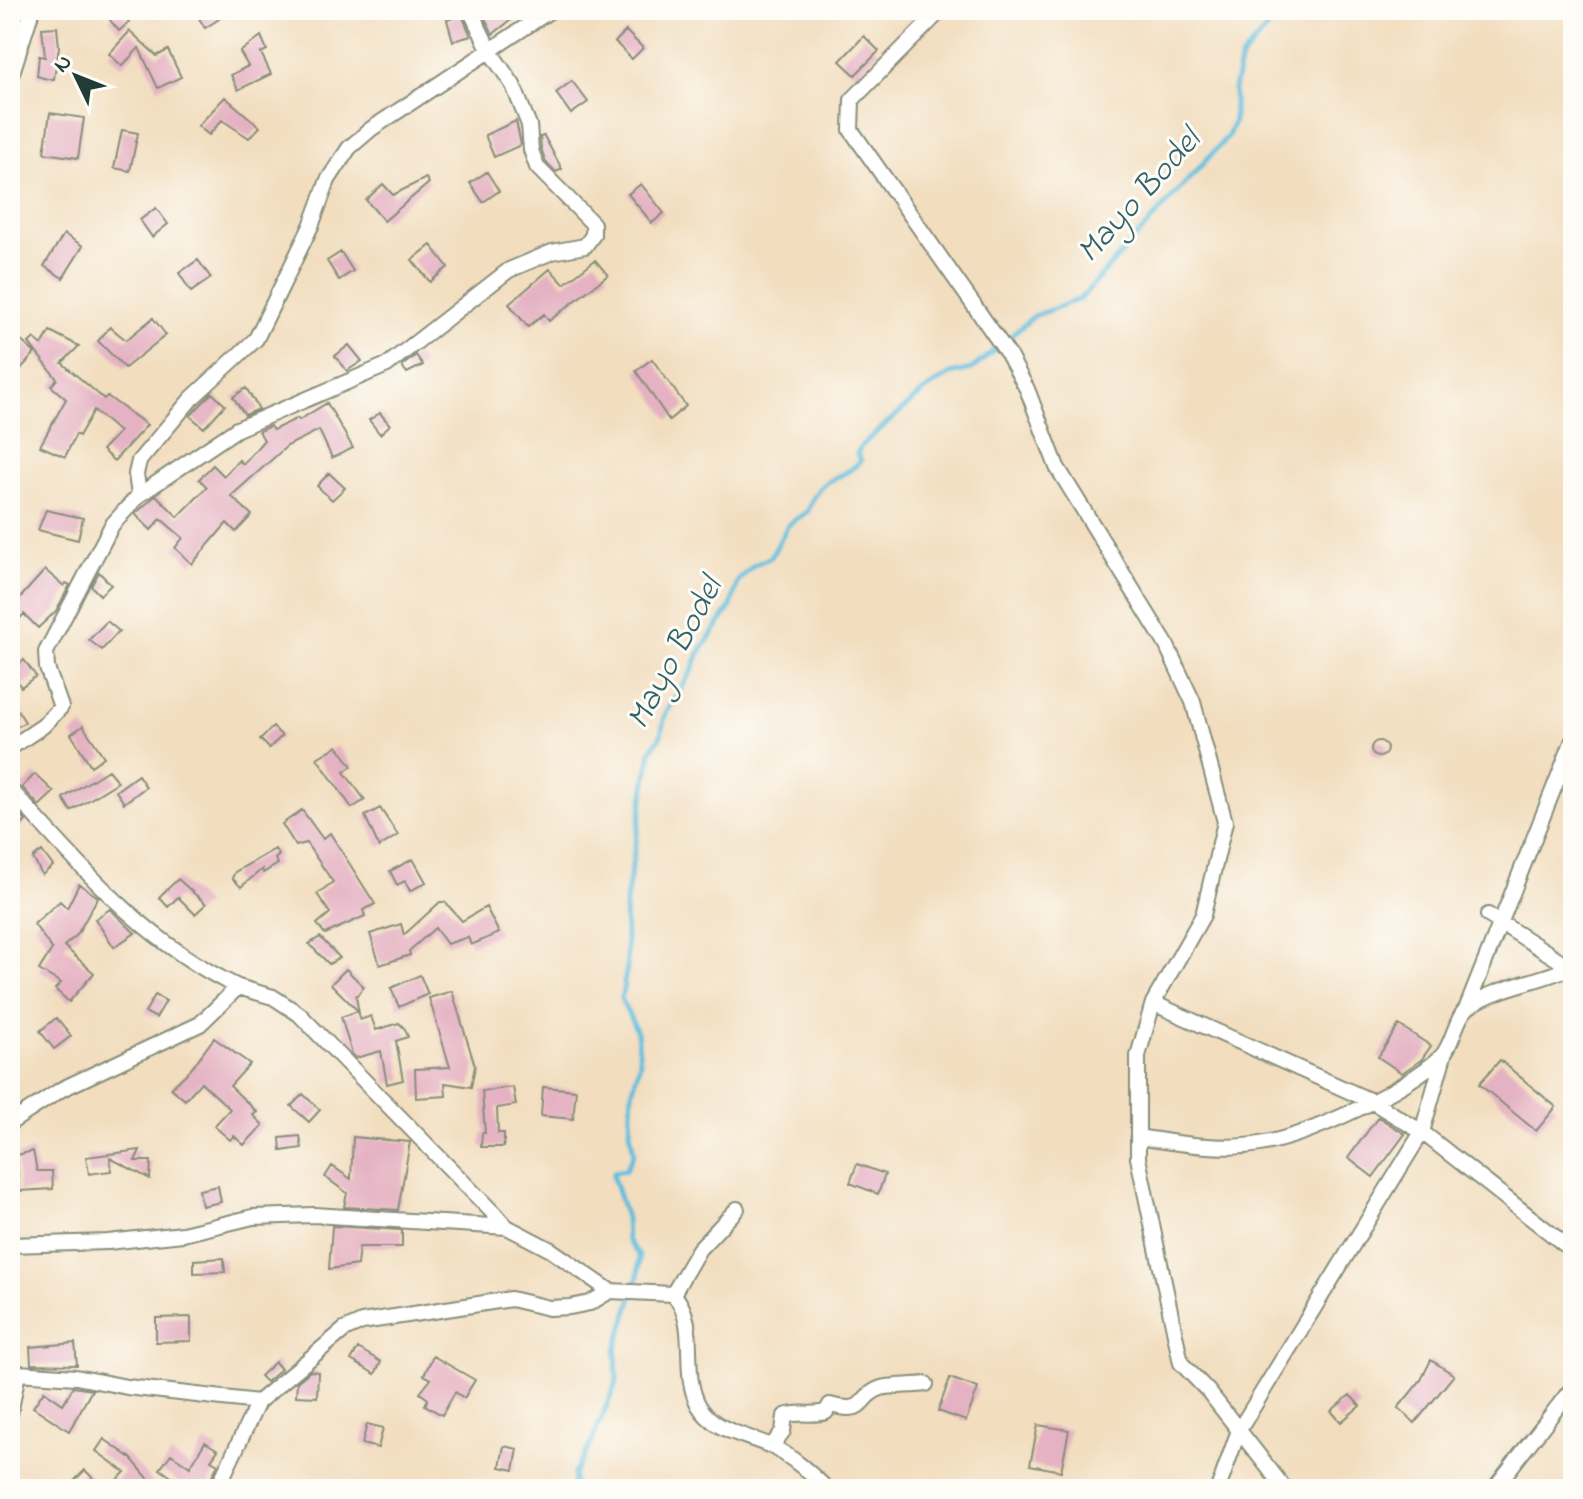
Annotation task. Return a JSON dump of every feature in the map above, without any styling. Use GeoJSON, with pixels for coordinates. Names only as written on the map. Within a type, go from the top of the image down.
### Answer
{"type":"FeatureCollection","features":[{"type":"Feature","properties":{"kind":"street"},"geometry":{"type":"LineString","coordinates":[[10,79],[32,10]]}},
{"type":"Feature","properties":{"kind":"street"},"geometry":{"type":"LineString","coordinates":[[10,748],[43,726],[61,707],[47,668],[46,652],[112,525],[139,495],[237,429],[387,365],[509,270],[552,252],[585,246],[593,235],[593,224],[537,167],[531,150],[529,125],[513,85],[491,53],[470,10]]}},
{"type":"Feature","properties":{"kind":"street"},"geometry":{"type":"LineString","coordinates":[[139,495],[136,474],[139,461],[191,399],[256,339],[311,226],[328,180],[349,148],[371,129],[491,53],[551,10]]}},
{"type":"Feature","properties":{"kind":"street"},"geometry":{"type":"LineString","coordinates":[[941,10],[852,100],[851,130],[1008,354],[1027,389],[1057,467],[1166,644],[1193,702],[1225,822],[1203,915],[1153,1003],[1138,1056],[1138,1158],[1181,1363],[1285,1489]]}},
{"type":"Feature","properties":{"kind":"street"},"geometry":{"type":"LineString","coordinates":[[1218,1489],[1239,1430],[1422,1132],[1444,1054],[1467,1007],[1493,918],[1573,740]]}},
{"type":"Feature","properties":{"kind":"street"},"geometry":{"type":"LineString","coordinates":[[10,789],[142,928],[194,966],[238,987],[273,997],[299,1014],[507,1227],[551,1250],[610,1291],[673,1294],[685,1307],[691,1377],[700,1407],[734,1435],[772,1446],[827,1489]]}},
{"type":"Feature","properties":{"kind":"street"},"geometry":{"type":"LineString","coordinates":[[1493,918],[1572,967]]}},
{"type":"Feature","properties":{"kind":"street"},"geometry":{"type":"LineString","coordinates":[[1467,1007],[1505,987],[1549,978],[1572,967]]}},
{"type":"Feature","properties":{"kind":"street"},"geometry":{"type":"LineString","coordinates":[[10,1123],[62,1089],[200,1024],[238,987]]}},
{"type":"Feature","properties":{"kind":"street"},"geometry":{"type":"LineString","coordinates":[[1153,1003],[1371,1101],[1422,1132],[1573,1251]]}},
{"type":"Feature","properties":{"kind":"street"},"geometry":{"type":"LineString","coordinates":[[1138,1137],[1214,1146],[1260,1144],[1312,1127],[1371,1101],[1415,1078],[1444,1054]]}},
{"type":"Feature","properties":{"kind":"street"},"geometry":{"type":"LineString","coordinates":[[673,1294],[699,1249],[737,1209]]}},
{"type":"Feature","properties":{"kind":"street"},"geometry":{"type":"LineString","coordinates":[[10,1245],[108,1242],[183,1234],[253,1217],[314,1215],[507,1227]]}},
{"type":"Feature","properties":{"kind":"street"},"geometry":{"type":"LineString","coordinates":[[217,1489],[258,1402],[344,1330],[362,1322],[511,1299],[549,1308],[570,1307],[590,1303],[610,1291]]}},
{"type":"Feature","properties":{"kind":"street"},"geometry":{"type":"LineString","coordinates":[[10,1414],[14,1372],[76,1377],[127,1387],[258,1402]]}},
{"type":"Feature","properties":{"kind":"street"},"geometry":{"type":"LineString","coordinates":[[772,1446],[783,1431],[785,1416],[797,1412],[814,1415],[826,1412],[830,1405],[847,1409],[859,1407],[883,1387],[926,1384]]}},
{"type":"Feature","properties":{"kind":"street"},"geometry":{"type":"LineString","coordinates":[[1494,1489],[1573,1387]]}},
{"type":"Feature","properties":{"kind":"building"},"geometry":{"type":"Polygon","coordinates":[[[194,10],[214,10],[219,19],[205,28],[194,10]]]}},
{"type":"Feature","properties":{"kind":"building"},"geometry":{"type":"Polygon","coordinates":[[[481,10],[524,10],[493,34],[481,10]]]}},
{"type":"Feature","properties":{"kind":"building"},"geometry":{"type":"Polygon","coordinates":[[[119,11],[129,22],[119,31],[109,19],[119,11]]]}},
{"type":"Feature","properties":{"kind":"building"},"geometry":{"type":"Polygon","coordinates":[[[462,15],[471,36],[453,41],[447,20],[462,15]]]}},
{"type":"Feature","properties":{"kind":"building"},"geometry":{"type":"Polygon","coordinates":[[[57,27],[59,47],[54,79],[47,79],[37,76],[39,56],[45,57],[42,28],[57,27]]]}},
{"type":"Feature","properties":{"kind":"building"},"geometry":{"type":"Polygon","coordinates":[[[130,31],[157,56],[168,50],[181,77],[158,88],[139,48],[122,66],[109,54],[130,31]]]}},
{"type":"Feature","properties":{"kind":"building"},"geometry":{"type":"Polygon","coordinates":[[[626,31],[643,48],[632,59],[615,42],[626,31]]]}},
{"type":"Feature","properties":{"kind":"building"},"geometry":{"type":"Polygon","coordinates":[[[261,36],[267,50],[261,53],[271,74],[238,90],[231,75],[248,66],[240,52],[261,36]]]}},
{"type":"Feature","properties":{"kind":"building"},"geometry":{"type":"Polygon","coordinates":[[[864,36],[879,51],[855,75],[840,61],[864,36]]]}},
{"type":"Feature","properties":{"kind":"building"},"geometry":{"type":"Polygon","coordinates":[[[572,81],[588,102],[571,114],[556,93],[572,81]]]}},
{"type":"Feature","properties":{"kind":"building"},"geometry":{"type":"Polygon","coordinates":[[[225,97],[260,127],[249,138],[222,120],[209,135],[198,126],[225,97]]]}},
{"type":"Feature","properties":{"kind":"building"},"geometry":{"type":"Polygon","coordinates":[[[50,113],[84,118],[78,158],[44,153],[50,113]]]}},
{"type":"Feature","properties":{"kind":"building"},"geometry":{"type":"Polygon","coordinates":[[[516,121],[521,145],[494,157],[485,135],[516,121]]]}},
{"type":"Feature","properties":{"kind":"building"},"geometry":{"type":"Polygon","coordinates":[[[122,130],[138,133],[130,171],[114,168],[122,130]]]}},
{"type":"Feature","properties":{"kind":"building"},"geometry":{"type":"Polygon","coordinates":[[[544,136],[562,169],[556,172],[546,162],[541,148],[540,137],[544,136]]]}},
{"type":"Feature","properties":{"kind":"building"},"geometry":{"type":"Polygon","coordinates":[[[487,172],[499,191],[483,202],[470,183],[487,172]]]}},
{"type":"Feature","properties":{"kind":"building"},"geometry":{"type":"Polygon","coordinates":[[[426,178],[429,183],[384,221],[366,200],[383,184],[393,195],[426,178]]]}},
{"type":"Feature","properties":{"kind":"building"},"geometry":{"type":"Polygon","coordinates":[[[641,184],[664,213],[652,223],[628,194],[641,184]]]}},
{"type":"Feature","properties":{"kind":"building"},"geometry":{"type":"Polygon","coordinates":[[[156,208],[168,224],[152,237],[140,220],[156,208]]]}},
{"type":"Feature","properties":{"kind":"building"},"geometry":{"type":"Polygon","coordinates":[[[64,234],[83,246],[63,278],[44,266],[64,234]]]}},
{"type":"Feature","properties":{"kind":"building"},"geometry":{"type":"Polygon","coordinates":[[[431,245],[448,267],[430,282],[412,260],[431,245]]]}},
{"type":"Feature","properties":{"kind":"building"},"geometry":{"type":"Polygon","coordinates":[[[341,252],[353,271],[339,280],[327,261],[341,252]]]}},
{"type":"Feature","properties":{"kind":"building"},"geometry":{"type":"Polygon","coordinates":[[[198,260],[211,278],[191,292],[179,273],[198,260]]]}},
{"type":"Feature","properties":{"kind":"building"},"geometry":{"type":"Polygon","coordinates":[[[595,260],[608,275],[549,321],[544,314],[528,327],[509,304],[550,269],[564,284],[595,260]]]}},
{"type":"Feature","properties":{"kind":"building"},"geometry":{"type":"Polygon","coordinates":[[[153,318],[166,335],[125,368],[98,341],[110,327],[126,340],[153,318]]]}},
{"type":"Feature","properties":{"kind":"building"},"geometry":{"type":"Polygon","coordinates":[[[50,331],[79,346],[62,363],[104,399],[107,396],[147,425],[114,461],[102,450],[119,432],[94,410],[79,436],[76,434],[65,457],[40,446],[66,399],[51,386],[57,379],[29,343],[34,338],[42,345],[50,331]]]}},
{"type":"Feature","properties":{"kind":"building"},"geometry":{"type":"Polygon","coordinates":[[[19,339],[35,353],[10,381],[10,349],[19,339]]]}},
{"type":"Feature","properties":{"kind":"building"},"geometry":{"type":"Polygon","coordinates":[[[349,345],[362,361],[347,371],[335,356],[349,345]]]}},
{"type":"Feature","properties":{"kind":"building"},"geometry":{"type":"Polygon","coordinates":[[[416,355],[423,365],[407,373],[402,366],[416,355]]]}},
{"type":"Feature","properties":{"kind":"building"},"geometry":{"type":"Polygon","coordinates":[[[652,359],[686,406],[669,420],[636,371],[652,359]]]}},
{"type":"Feature","properties":{"kind":"building"},"geometry":{"type":"Polygon","coordinates":[[[246,388],[259,409],[245,415],[233,397],[246,388]]]}},
{"type":"Feature","properties":{"kind":"building"},"geometry":{"type":"Polygon","coordinates":[[[212,393],[225,405],[204,428],[190,416],[212,393]]]}},
{"type":"Feature","properties":{"kind":"building"},"geometry":{"type":"Polygon","coordinates":[[[327,403],[353,448],[332,458],[319,430],[287,446],[231,496],[252,515],[236,532],[227,523],[192,564],[175,548],[183,538],[161,519],[151,530],[135,514],[156,495],[178,517],[207,487],[199,479],[213,465],[224,476],[239,460],[243,464],[264,440],[259,431],[270,426],[273,430],[299,420],[327,403]]]}},
{"type":"Feature","properties":{"kind":"building"},"geometry":{"type":"Polygon","coordinates":[[[380,413],[390,425],[380,434],[369,420],[380,413]]]}},
{"type":"Feature","properties":{"kind":"building"},"geometry":{"type":"Polygon","coordinates":[[[329,473],[345,488],[332,500],[317,486],[329,473]]]}},
{"type":"Feature","properties":{"kind":"building"},"geometry":{"type":"Polygon","coordinates":[[[46,510],[83,518],[78,540],[38,530],[46,510]]]}},
{"type":"Feature","properties":{"kind":"building"},"geometry":{"type":"Polygon","coordinates":[[[45,570],[64,586],[66,583],[70,585],[56,611],[38,628],[24,614],[10,629],[10,609],[45,570]]]}},
{"type":"Feature","properties":{"kind":"building"},"geometry":{"type":"Polygon","coordinates":[[[99,572],[111,585],[100,595],[91,586],[99,572]]]}},
{"type":"Feature","properties":{"kind":"building"},"geometry":{"type":"Polygon","coordinates":[[[107,621],[119,631],[102,650],[89,640],[107,621]]]}},
{"type":"Feature","properties":{"kind":"building"},"geometry":{"type":"Polygon","coordinates":[[[24,660],[36,676],[21,687],[10,670],[24,660]]]}},
{"type":"Feature","properties":{"kind":"building"},"geometry":{"type":"Polygon","coordinates":[[[10,698],[25,722],[10,731],[10,698]]]}},
{"type":"Feature","properties":{"kind":"building"},"geometry":{"type":"Polygon","coordinates":[[[83,726],[104,757],[91,766],[71,734],[83,726]]]}},
{"type":"Feature","properties":{"kind":"building"},"geometry":{"type":"Polygon","coordinates":[[[273,727],[282,736],[269,748],[260,739],[273,727]]]}},
{"type":"Feature","properties":{"kind":"building"},"geometry":{"type":"Polygon","coordinates":[[[1379,741],[1385,743],[1385,755],[1379,757],[1373,755],[1371,749],[1373,743],[1379,741]]]}},
{"type":"Feature","properties":{"kind":"building"},"geometry":{"type":"Polygon","coordinates":[[[337,746],[352,766],[344,772],[365,800],[352,808],[317,758],[337,746]]]}},
{"type":"Feature","properties":{"kind":"building"},"geometry":{"type":"Polygon","coordinates":[[[108,770],[118,782],[71,811],[63,798],[108,770]]]}},
{"type":"Feature","properties":{"kind":"building"},"geometry":{"type":"Polygon","coordinates":[[[35,774],[54,792],[39,806],[22,787],[35,774]]]}},
{"type":"Feature","properties":{"kind":"building"},"geometry":{"type":"Polygon","coordinates":[[[138,775],[146,787],[124,803],[116,791],[138,775]]]}},
{"type":"Feature","properties":{"kind":"building"},"geometry":{"type":"Polygon","coordinates":[[[10,804],[26,821],[10,838],[10,804]]]}},
{"type":"Feature","properties":{"kind":"building"},"geometry":{"type":"Polygon","coordinates":[[[380,808],[398,835],[379,847],[365,816],[380,808]]]}},
{"type":"Feature","properties":{"kind":"building"},"geometry":{"type":"Polygon","coordinates":[[[302,810],[323,839],[330,833],[375,904],[363,910],[365,916],[325,934],[317,924],[330,913],[317,894],[333,882],[306,843],[296,846],[282,824],[302,810]]]}},
{"type":"Feature","properties":{"kind":"building"},"geometry":{"type":"Polygon","coordinates":[[[275,849],[279,855],[275,859],[278,864],[263,873],[262,869],[241,887],[232,878],[235,872],[275,849]]]}},
{"type":"Feature","properties":{"kind":"building"},"geometry":{"type":"Polygon","coordinates":[[[42,851],[53,866],[42,875],[33,858],[42,851]]]}},
{"type":"Feature","properties":{"kind":"building"},"geometry":{"type":"Polygon","coordinates":[[[413,859],[426,882],[410,891],[405,881],[397,885],[390,871],[413,859]]]}},
{"type":"Feature","properties":{"kind":"building"},"geometry":{"type":"Polygon","coordinates":[[[178,879],[206,904],[195,914],[178,897],[168,907],[159,897],[178,879]]]}},
{"type":"Feature","properties":{"kind":"building"},"geometry":{"type":"Polygon","coordinates":[[[79,884],[98,897],[77,935],[64,946],[94,973],[69,1002],[55,989],[61,983],[39,970],[52,949],[34,924],[60,901],[67,908],[79,884]]]}},
{"type":"Feature","properties":{"kind":"building"},"geometry":{"type":"Polygon","coordinates":[[[440,902],[445,902],[462,921],[486,907],[499,933],[471,945],[468,937],[447,944],[435,928],[409,951],[410,955],[380,965],[370,934],[401,924],[404,935],[440,902]]]}},
{"type":"Feature","properties":{"kind":"building"},"geometry":{"type":"Polygon","coordinates":[[[110,909],[135,933],[114,947],[95,919],[110,909]]]}},
{"type":"Feature","properties":{"kind":"building"},"geometry":{"type":"Polygon","coordinates":[[[320,937],[340,958],[329,964],[309,944],[320,937]]]}},
{"type":"Feature","properties":{"kind":"building"},"geometry":{"type":"Polygon","coordinates":[[[346,969],[364,987],[356,996],[360,1020],[371,1016],[376,1030],[399,1023],[405,1029],[408,1037],[396,1041],[403,1080],[387,1084],[381,1051],[356,1058],[352,1054],[341,1017],[358,1011],[331,984],[346,969]]]}},
{"type":"Feature","properties":{"kind":"building"},"geometry":{"type":"Polygon","coordinates":[[[420,975],[428,994],[399,1007],[391,988],[420,975]]]}},
{"type":"Feature","properties":{"kind":"building"},"geometry":{"type":"Polygon","coordinates":[[[452,991],[475,1066],[471,1087],[445,1083],[446,1096],[416,1098],[415,1069],[450,1067],[429,998],[452,991]]]}},
{"type":"Feature","properties":{"kind":"building"},"geometry":{"type":"Polygon","coordinates":[[[155,995],[166,1001],[156,1018],[145,1012],[155,995]]]}},
{"type":"Feature","properties":{"kind":"building"},"geometry":{"type":"Polygon","coordinates":[[[56,1018],[71,1036],[54,1049],[40,1031],[56,1018]]]}},
{"type":"Feature","properties":{"kind":"building"},"geometry":{"type":"Polygon","coordinates":[[[1399,1025],[1431,1046],[1421,1060],[1402,1073],[1378,1057],[1399,1025]]]}},
{"type":"Feature","properties":{"kind":"building"},"geometry":{"type":"Polygon","coordinates":[[[214,1038],[250,1064],[230,1086],[257,1112],[253,1115],[263,1125],[244,1145],[234,1136],[230,1140],[214,1126],[230,1109],[201,1082],[185,1100],[171,1088],[191,1069],[214,1038]]]}},
{"type":"Feature","properties":{"kind":"building"},"geometry":{"type":"Polygon","coordinates":[[[1500,1060],[1556,1107],[1536,1131],[1479,1084],[1500,1060]]]}},
{"type":"Feature","properties":{"kind":"building"},"geometry":{"type":"Polygon","coordinates":[[[513,1087],[516,1105],[497,1108],[498,1133],[504,1133],[504,1147],[481,1147],[482,1133],[485,1133],[482,1091],[513,1087]]]}},
{"type":"Feature","properties":{"kind":"building"},"geometry":{"type":"Polygon","coordinates":[[[543,1087],[576,1090],[573,1119],[541,1116],[543,1087]]]}},
{"type":"Feature","properties":{"kind":"building"},"geometry":{"type":"Polygon","coordinates":[[[303,1094],[320,1110],[309,1122],[291,1106],[303,1094]]]}},
{"type":"Feature","properties":{"kind":"building"},"geometry":{"type":"Polygon","coordinates":[[[1378,1117],[1405,1134],[1373,1177],[1348,1158],[1378,1117]]]}},
{"type":"Feature","properties":{"kind":"building"},"geometry":{"type":"Polygon","coordinates":[[[300,1136],[302,1148],[281,1151],[280,1138],[300,1136]]]}},
{"type":"Feature","properties":{"kind":"building"},"geometry":{"type":"Polygon","coordinates":[[[353,1137],[410,1142],[398,1210],[344,1207],[347,1193],[325,1177],[332,1166],[351,1179],[353,1137]]]}},
{"type":"Feature","properties":{"kind":"building"},"geometry":{"type":"Polygon","coordinates":[[[140,1150],[135,1161],[151,1161],[150,1179],[110,1158],[111,1171],[89,1174],[86,1157],[140,1150]]]}},
{"type":"Feature","properties":{"kind":"building"},"geometry":{"type":"Polygon","coordinates":[[[33,1151],[37,1171],[52,1171],[53,1189],[19,1191],[17,1155],[33,1151]]]}},
{"type":"Feature","properties":{"kind":"building"},"geometry":{"type":"Polygon","coordinates":[[[857,1164],[885,1174],[878,1194],[850,1183],[857,1164]]]}},
{"type":"Feature","properties":{"kind":"building"},"geometry":{"type":"Polygon","coordinates":[[[218,1186],[221,1202],[202,1206],[199,1190],[218,1186]]]}},
{"type":"Feature","properties":{"kind":"building"},"geometry":{"type":"Polygon","coordinates":[[[332,1226],[402,1230],[402,1247],[359,1247],[357,1265],[329,1269],[332,1226]]]}},
{"type":"Feature","properties":{"kind":"building"},"geometry":{"type":"Polygon","coordinates":[[[224,1258],[225,1272],[194,1273],[194,1260],[224,1258]]]}},
{"type":"Feature","properties":{"kind":"building"},"geometry":{"type":"Polygon","coordinates":[[[191,1317],[191,1341],[156,1342],[156,1318],[191,1317]]]}},
{"type":"Feature","properties":{"kind":"building"},"geometry":{"type":"Polygon","coordinates":[[[75,1343],[77,1365],[31,1364],[30,1347],[75,1343]]]}},
{"type":"Feature","properties":{"kind":"building"},"geometry":{"type":"Polygon","coordinates":[[[358,1348],[381,1362],[375,1374],[351,1360],[358,1348]]]}},
{"type":"Feature","properties":{"kind":"building"},"geometry":{"type":"Polygon","coordinates":[[[433,1356],[475,1380],[464,1398],[455,1392],[442,1415],[425,1405],[428,1399],[420,1393],[431,1379],[424,1375],[433,1356]]]}},
{"type":"Feature","properties":{"kind":"building"},"geometry":{"type":"Polygon","coordinates":[[[1431,1360],[1454,1375],[1415,1423],[1398,1408],[1421,1380],[1431,1360]]]}},
{"type":"Feature","properties":{"kind":"building"},"geometry":{"type":"Polygon","coordinates":[[[275,1362],[281,1369],[266,1382],[260,1376],[275,1362]]]}},
{"type":"Feature","properties":{"kind":"building"},"geometry":{"type":"Polygon","coordinates":[[[310,1371],[318,1372],[317,1397],[296,1396],[297,1382],[310,1371]]]}},
{"type":"Feature","properties":{"kind":"building"},"geometry":{"type":"Polygon","coordinates":[[[950,1378],[978,1388],[966,1421],[938,1411],[950,1378]]]}},
{"type":"Feature","properties":{"kind":"building"},"geometry":{"type":"Polygon","coordinates":[[[73,1387],[92,1390],[69,1431],[33,1407],[44,1391],[63,1404],[73,1387]]]}},
{"type":"Feature","properties":{"kind":"building"},"geometry":{"type":"Polygon","coordinates":[[[1350,1395],[1360,1406],[1341,1422],[1331,1411],[1350,1395]]]}},
{"type":"Feature","properties":{"kind":"building"},"geometry":{"type":"Polygon","coordinates":[[[367,1424],[383,1428],[378,1448],[362,1444],[367,1424]]]}},
{"type":"Feature","properties":{"kind":"building"},"geometry":{"type":"Polygon","coordinates":[[[1038,1425],[1069,1430],[1061,1471],[1030,1465],[1038,1425]]]}},
{"type":"Feature","properties":{"kind":"building"},"geometry":{"type":"Polygon","coordinates":[[[104,1439],[131,1458],[157,1489],[149,1489],[139,1482],[132,1489],[109,1489],[125,1472],[96,1451],[104,1439]]]}},
{"type":"Feature","properties":{"kind":"building"},"geometry":{"type":"Polygon","coordinates":[[[205,1442],[218,1450],[211,1460],[218,1464],[207,1487],[177,1489],[181,1484],[160,1469],[171,1454],[190,1467],[205,1442]]]}},
{"type":"Feature","properties":{"kind":"building"},"geometry":{"type":"Polygon","coordinates":[[[504,1446],[518,1449],[514,1470],[500,1467],[504,1446]]]}},
{"type":"Feature","properties":{"kind":"building"},"geometry":{"type":"Polygon","coordinates":[[[85,1470],[103,1489],[79,1489],[73,1482],[85,1470]]]}},
{"type":"Feature","properties":{"kind":"waterway","name":"Mayo Bodel"},"geometry":{"type":"LineString","coordinates":[[573,1489],[574,1473],[590,1446],[617,1381],[616,1350],[638,1277],[639,1256],[627,1240],[626,1218],[613,1177],[614,1172],[626,1170],[634,1153],[630,1132],[632,1093],[640,1063],[637,1032],[621,999],[627,968],[625,907],[651,751],[661,735],[665,715],[692,671],[699,653],[731,606],[738,581],[754,565],[771,557],[788,525],[808,511],[819,489],[853,468],[861,460],[857,453],[862,445],[924,391],[950,374],[972,369],[1034,316],[1080,299],[1228,136],[1234,121],[1234,89],[1241,58],[1283,10]]}}]}
